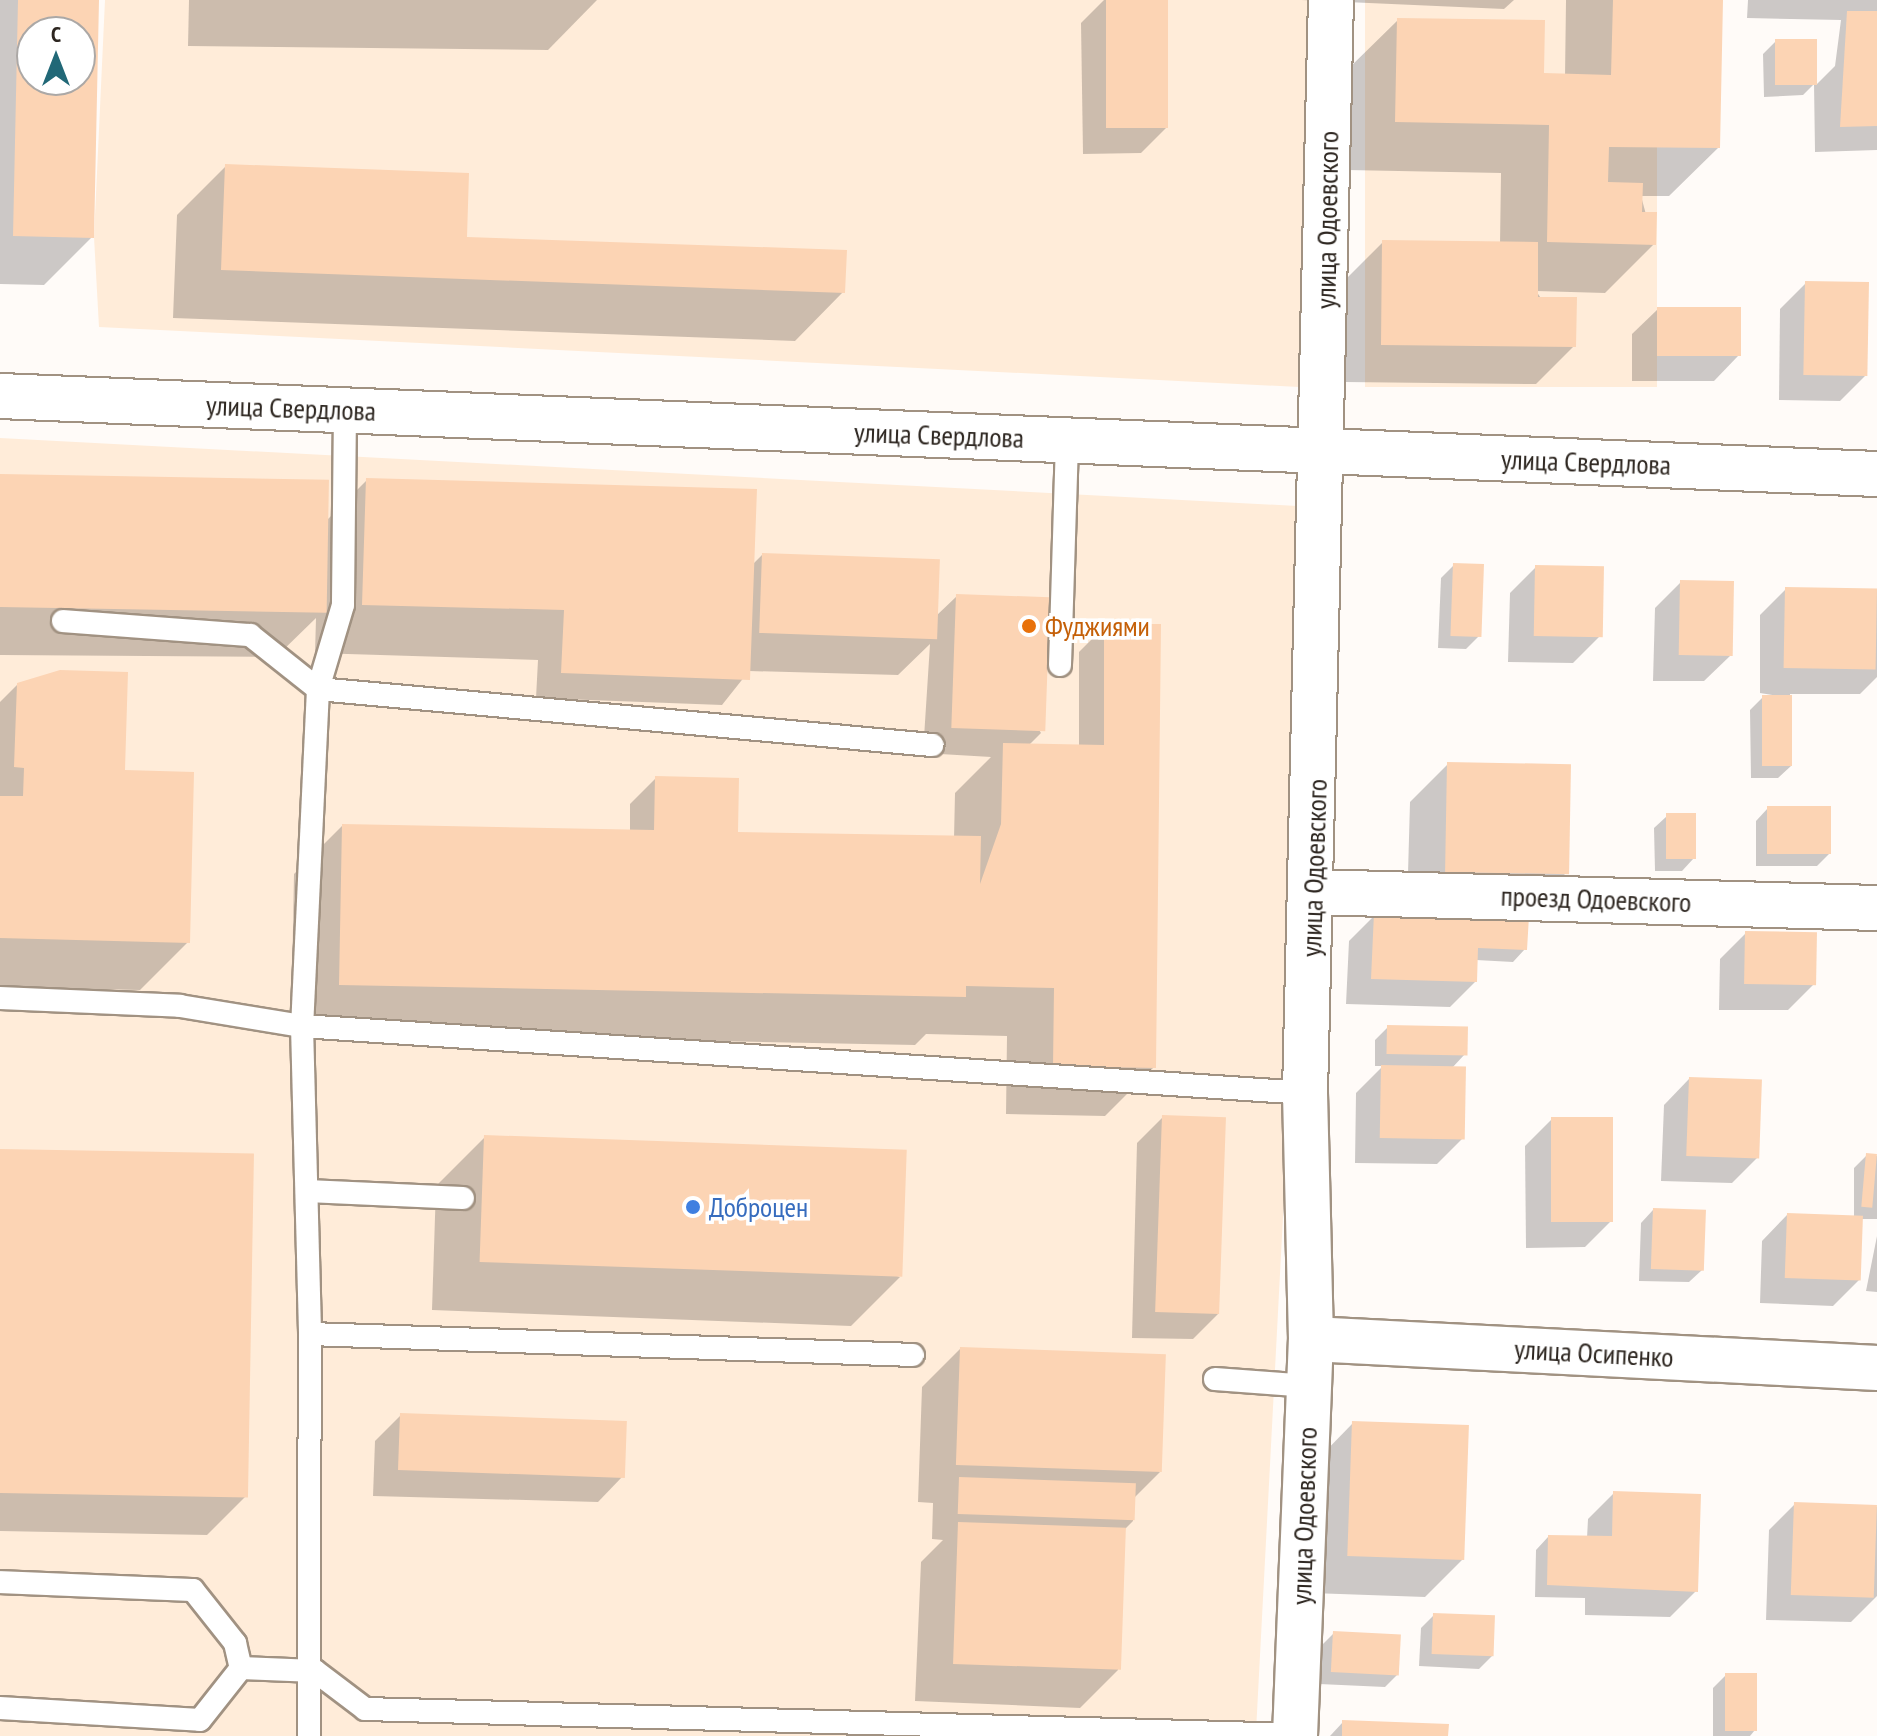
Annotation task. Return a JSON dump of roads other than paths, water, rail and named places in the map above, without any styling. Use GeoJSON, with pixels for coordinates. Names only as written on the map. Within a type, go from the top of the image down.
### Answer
{"type":"FeatureCollection","features":[{"type":"Feature","properties":{"kind":"street","name":"улица Одоевского"},"geometry":{"type":"LineString","coordinates":[[1295,1735],[1311,1339],[1305,1093],[1314,892],[1331,0]]}},
{"type":"Feature","properties":{"kind":"street","name":"улица Свердлова"},"geometry":{"type":"LineString","coordinates":[[0,396],[1877,474]]}},
{"type":"Feature","properties":{"kind":"street","name":"проезд Одоевского"},"geometry":{"type":"LineString","coordinates":[[1314,892],[1877,908]]}},
{"type":"Feature","properties":{"kind":"street","name":"улица Осипенко"},"geometry":{"type":"LineString","coordinates":[[1311,1339],[1877,1368]]}},
{"type":"Feature","properties":{"kind":"lane"},"geometry":{"type":"LineString","coordinates":[[309,1736],[315,1671],[302,1026],[318,689],[343,605],[345,410]]}},
{"type":"Feature","properties":{"kind":"lane"},"geometry":{"type":"LineString","coordinates":[[1060,665],[1067,440]]}},
{"type":"Feature","properties":{"kind":"lane"},"geometry":{"type":"LineString","coordinates":[[63,621],[250,635],[318,689],[932,745]]}},
{"type":"Feature","properties":{"kind":"lane"},"geometry":{"type":"LineString","coordinates":[[0,998],[180,1006],[302,1026],[1305,1093]]}},
{"type":"Feature","properties":{"kind":"lane"},"geometry":{"type":"LineString","coordinates":[[307,1191],[463,1198]]}},
{"type":"Feature","properties":{"kind":"lane"},"geometry":{"type":"LineString","coordinates":[[310,1334],[913,1355]]}},
{"type":"Feature","properties":{"kind":"lane"},"geometry":{"type":"LineString","coordinates":[[1215,1379],[1309,1386]]}},
{"type":"Feature","properties":{"kind":"lane"},"geometry":{"type":"LineString","coordinates":[[0,1582],[193,1590],[235,1643],[241,1668]]}},
{"type":"Feature","properties":{"kind":"lane"},"geometry":{"type":"LineString","coordinates":[[241,1668],[315,1671],[365,1709],[789,1727],[1295,1735]]}},
{"type":"Feature","properties":{"kind":"lane"},"geometry":{"type":"LineString","coordinates":[[0,1708],[200,1720],[241,1668]]}},
{"type":"Feature","properties":{"kind":"place","name":"Фуджиями"},"geometry":{"type":"Point","coordinates":[1029,626]}},
{"type":"Feature","properties":{"kind":"place","name":"Доброцен"},"geometry":{"type":"Point","coordinates":[693,1207]}}]}
